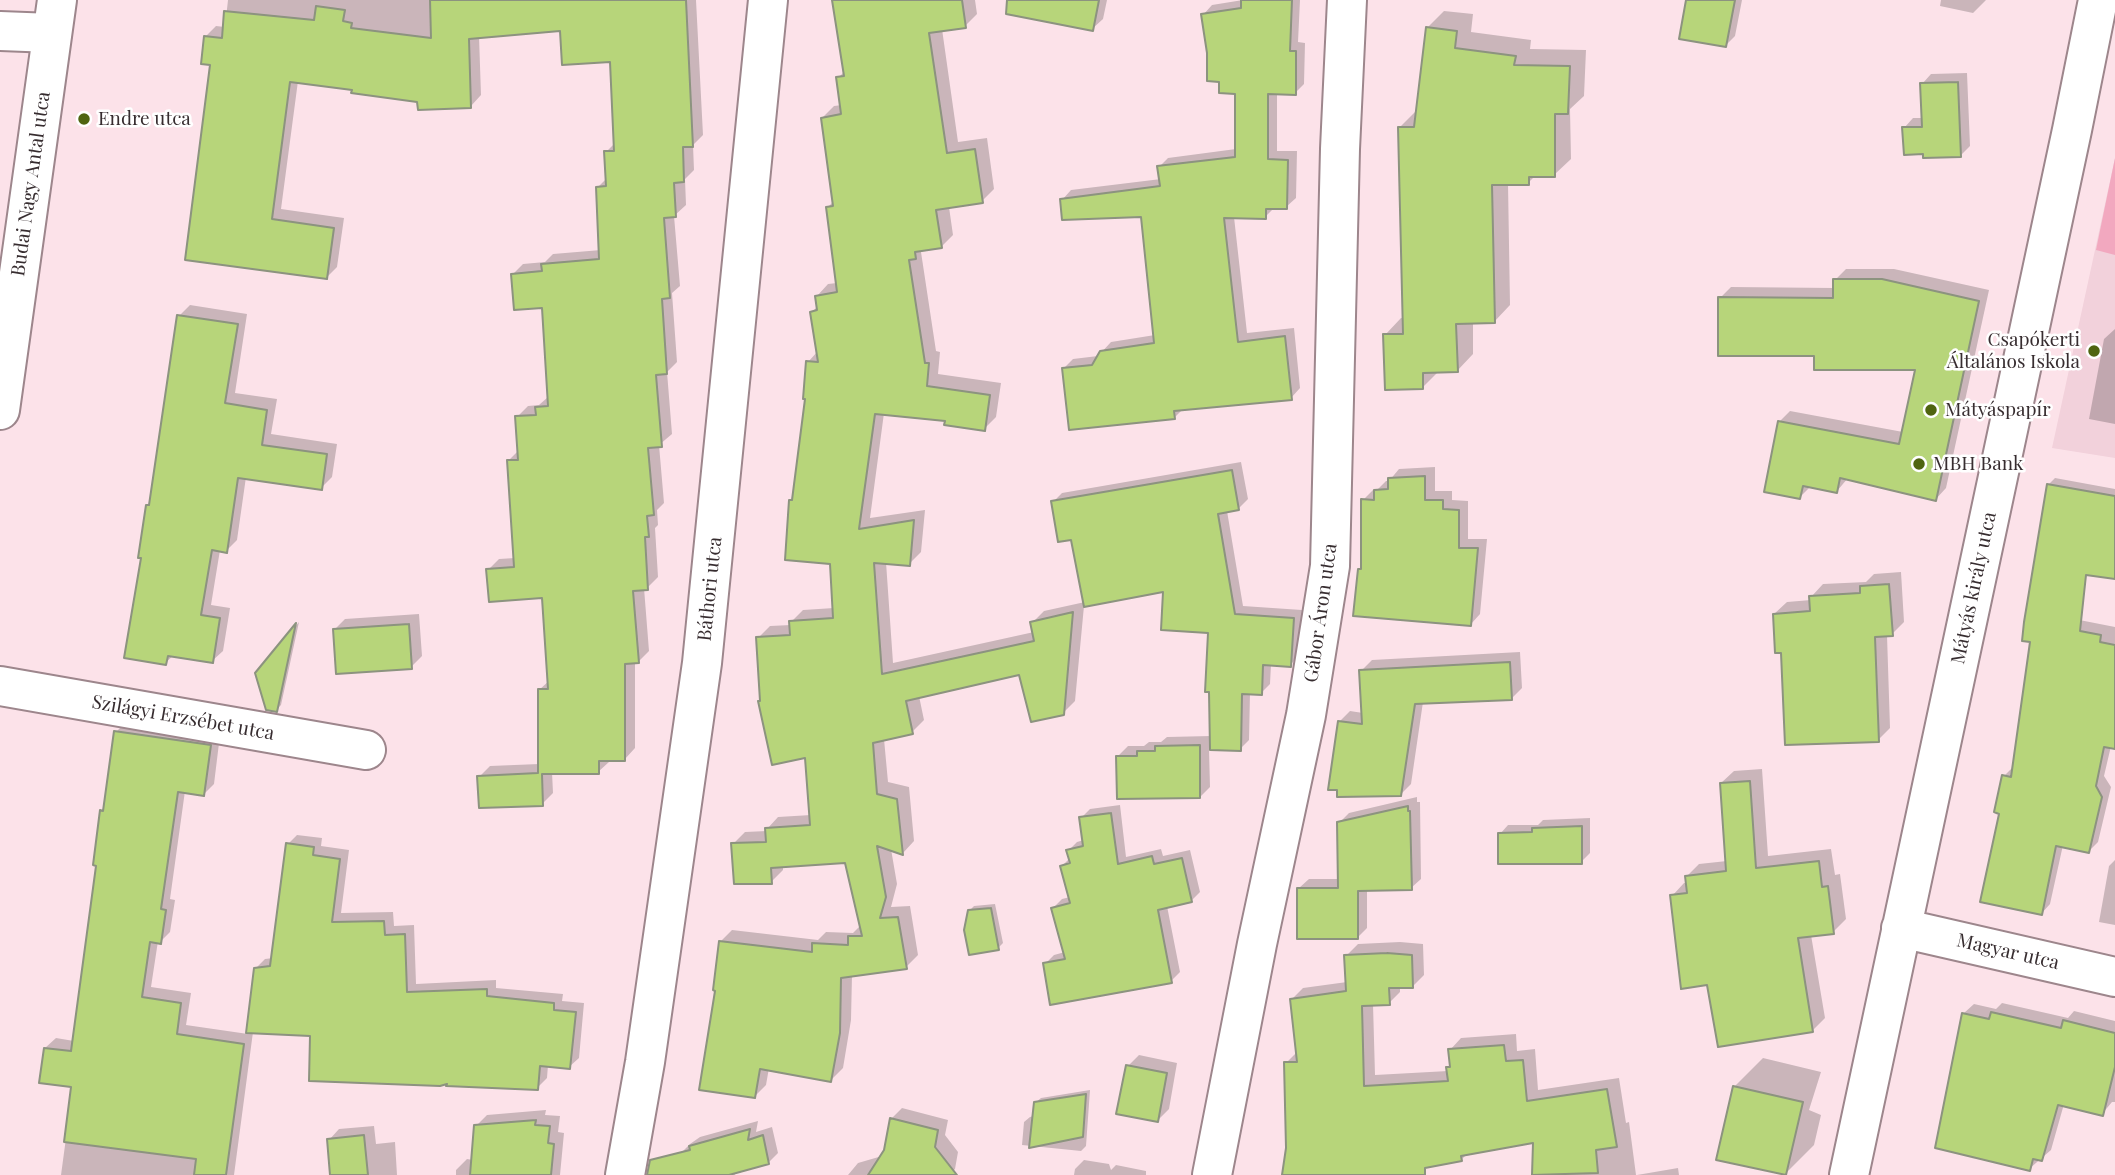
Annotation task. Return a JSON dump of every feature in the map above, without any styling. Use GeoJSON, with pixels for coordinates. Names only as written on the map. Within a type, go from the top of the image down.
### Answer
{"type":"FeatureCollection","features":[{"type":"Feature","properties":{"kind":"street","name":"Báthori utca"},"geometry":{"type":"LineString","coordinates":[[625,1175],[647,1048],[702,663],[768,0]]}},
{"type":"Feature","properties":{"kind":"street","name":"Gábor Áron utca"},"geometry":{"type":"LineString","coordinates":[[1212,1175],[1257,944],[1306,715],[1330,566],[1342,88],[1347,0]]}},
{"type":"Feature","properties":{"kind":"street","name":"Mátyás király utca"},"geometry":{"type":"LineString","coordinates":[[1849,1175],[2098,0]]}},
{"type":"Feature","properties":{"kind":"street"},"geometry":{"type":"LineString","coordinates":[[0,31],[54,17]]}},
{"type":"Feature","properties":{"kind":"street","name":"Budai Nagy Antal utca"},"geometry":{"type":"LineString","coordinates":[[0,410],[54,17]]}},
{"type":"Feature","properties":{"kind":"street","name":"Szilágyi Erzsébet utca"},"geometry":{"type":"LineString","coordinates":[[0,686],[366,750]]}},
{"type":"Feature","properties":{"kind":"street","name":"Magyar utca"},"geometry":{"type":"LineString","coordinates":[[1901,928],[2115,977]]}},
{"type":"Feature","properties":{"kind":"shaded area","name":"Csapókerti Általános Iskola"},"geometry":{"type":"Polygon","coordinates":[[[2115,158],[2115,458],[2052,448],[2115,158]]]}},
{"type":"Feature","properties":{"kind":"shaded area"},"geometry":{"type":"Polygon","coordinates":[[[2115,158],[2115,255],[2096,250],[2115,158]]]}},
{"type":"Feature","properties":{"kind":"building"},"geometry":{"type":"Polygon","coordinates":[[[430,0],[686,0],[693,147],[683,147],[684,182],[674,183],[676,217],[664,218],[670,298],[662,299],[667,374],[656,375],[662,447],[648,448],[654,515],[647,516],[649,537],[645,537],[648,590],[633,591],[639,663],[625,664],[625,761],[599,761],[599,774],[542,774],[543,806],[479,808],[477,776],[538,773],[538,689],[548,689],[542,598],[489,602],[486,569],[514,567],[507,460],[518,460],[515,416],[536,415],[535,407],[548,406],[542,308],[514,310],[511,274],[542,271],[541,264],[599,259],[596,187],[606,186],[604,151],[614,151],[610,62],[562,65],[560,31],[469,39],[471,108],[418,110],[417,102],[290,82],[272,219],[334,228],[327,279],[185,260],[210,65],[201,64],[204,36],[222,38],[224,11],[314,20],[316,6],[345,10],[343,21],[352,23],[351,28],[431,38],[430,0]]]}},
{"type":"Feature","properties":{"kind":"building"},"geometry":{"type":"Polygon","coordinates":[[[832,0],[962,0],[966,28],[929,33],[947,153],[975,149],[983,203],[936,210],[942,248],[915,252],[916,259],[909,260],[925,363],[929,363],[927,386],[990,395],[985,431],[944,425],[945,421],[875,414],[859,529],[914,520],[910,566],[874,563],[882,674],[1034,641],[1030,622],[1073,612],[1064,715],[1031,722],[1019,675],[906,701],[913,734],[873,743],[877,794],[897,799],[903,855],[877,846],[886,897],[880,918],[898,917],[907,969],[841,978],[840,1033],[831,1082],[760,1069],[755,1098],[699,1090],[715,991],[719,941],[812,952],[812,943],[848,945],[848,936],[862,936],[845,863],[771,868],[772,884],[734,884],[731,843],[766,842],[765,828],[810,825],[805,758],[772,765],[758,701],[756,637],[790,635],[789,621],[833,618],[830,564],[785,560],[789,500],[792,500],[805,399],[806,361],[818,362],[810,312],[817,310],[815,296],[837,292],[826,207],[833,206],[821,118],[841,114],[836,77],[844,76],[832,0]]]}},
{"type":"Feature","properties":{"kind":"building"},"geometry":{"type":"Polygon","coordinates":[[[1007,0],[1099,0],[1093,31],[1006,14],[1007,0]]]}},
{"type":"Feature","properties":{"kind":"building"},"geometry":{"type":"Polygon","coordinates":[[[1241,0],[1292,0],[1290,51],[1296,51],[1296,95],[1268,94],[1268,159],[1288,160],[1287,209],[1266,209],[1266,219],[1224,218],[1238,342],[1285,336],[1292,400],[1174,411],[1175,419],[1069,430],[1062,368],[1092,365],[1100,351],[1154,343],[1141,217],[1062,220],[1060,199],[1160,186],[1157,166],[1235,157],[1235,94],[1219,93],[1219,82],[1207,81],[1207,53],[1201,14],[1241,8],[1241,0]]]}},
{"type":"Feature","properties":{"kind":"building"},"geometry":{"type":"Polygon","coordinates":[[[1686,0],[1735,0],[1726,47],[1679,39],[1686,0]]]}},
{"type":"Feature","properties":{"kind":"building"},"geometry":{"type":"Polygon","coordinates":[[[1426,27],[1457,31],[1455,48],[1516,56],[1514,65],[1570,66],[1568,114],[1555,114],[1555,177],[1529,177],[1529,185],[1492,185],[1495,323],[1456,324],[1458,372],[1423,373],[1423,389],[1385,390],[1383,334],[1403,334],[1398,127],[1414,127],[1426,27]]]}},
{"type":"Feature","properties":{"kind":"building"},"geometry":{"type":"Polygon","coordinates":[[[1958,82],[1961,157],[1923,158],[1923,154],[1904,155],[1902,127],[1922,127],[1920,83],[1958,82]]]}},
{"type":"Feature","properties":{"kind":"building"},"geometry":{"type":"Polygon","coordinates":[[[1833,279],[1882,279],[1979,301],[1936,501],[1840,478],[1837,493],[1803,486],[1800,499],[1764,492],[1778,421],[1899,444],[1915,370],[1814,370],[1814,356],[1718,356],[1718,297],[1833,298],[1833,279]]]}},
{"type":"Feature","properties":{"kind":"building"},"geometry":{"type":"Polygon","coordinates":[[[177,315],[238,324],[225,403],[267,410],[262,445],[327,454],[322,490],[238,478],[227,553],[212,550],[201,615],[220,618],[213,663],[168,656],[166,665],[124,658],[177,315]]]}},
{"type":"Feature","properties":{"kind":"building"},"geometry":{"type":"Polygon","coordinates":[[[1232,470],[1239,510],[1218,514],[1235,614],[1294,618],[1291,667],[1263,665],[1262,695],[1242,694],[1241,751],[1210,750],[1209,692],[1205,692],[1208,633],[1161,630],[1163,592],[1084,607],[1071,540],[1058,542],[1051,501],[1232,470]]]}},
{"type":"Feature","properties":{"kind":"building"},"geometry":{"type":"Polygon","coordinates":[[[1425,476],[1425,500],[1443,500],[1443,509],[1459,510],[1459,548],[1478,548],[1471,626],[1353,616],[1358,569],[1361,569],[1361,499],[1374,500],[1374,490],[1388,489],[1388,478],[1425,476]]]}},
{"type":"Feature","properties":{"kind":"building"},"geometry":{"type":"Polygon","coordinates":[[[2047,484],[2115,496],[2115,579],[2086,575],[2080,631],[2101,635],[2100,642],[2115,645],[2115,749],[2104,747],[2096,786],[2102,797],[2089,853],[2056,846],[2042,915],[1980,902],[1999,814],[1994,812],[2002,775],[2011,777],[2030,642],[2022,641],[2024,622],[2047,484]]]}},
{"type":"Feature","properties":{"kind":"building"},"geometry":{"type":"Polygon","coordinates":[[[1889,584],[1893,636],[1875,637],[1879,742],[1785,745],[1781,653],[1775,653],[1773,614],[1810,611],[1809,596],[1860,593],[1860,586],[1889,584]]]}},
{"type":"Feature","properties":{"kind":"building"},"geometry":{"type":"Polygon","coordinates":[[[296,623],[277,712],[266,710],[255,673],[296,623]]]}},
{"type":"Feature","properties":{"kind":"building"},"geometry":{"type":"Polygon","coordinates":[[[409,624],[412,669],[336,674],[333,629],[409,624]]]}},
{"type":"Feature","properties":{"kind":"building"},"geometry":{"type":"Polygon","coordinates":[[[1510,662],[1512,700],[1415,704],[1401,796],[1337,797],[1337,790],[1328,790],[1338,721],[1362,724],[1359,670],[1510,662]]]}},
{"type":"Feature","properties":{"kind":"building"},"geometry":{"type":"Polygon","coordinates":[[[114,731],[211,745],[204,796],[178,792],[161,909],[166,910],[161,944],[150,942],[142,997],[181,1003],[177,1034],[244,1044],[226,1175],[194,1175],[196,1159],[64,1142],[71,1087],[39,1083],[44,1048],[71,1051],[96,866],[93,865],[100,810],[103,811],[114,731]]]}},
{"type":"Feature","properties":{"kind":"building"},"geometry":{"type":"Polygon","coordinates":[[[1200,745],[1200,798],[1117,799],[1116,756],[1137,756],[1137,751],[1155,751],[1155,746],[1200,745]]]}},
{"type":"Feature","properties":{"kind":"building"},"geometry":{"type":"Polygon","coordinates":[[[1750,781],[1756,868],[1819,861],[1822,887],[1828,886],[1834,934],[1798,938],[1813,1032],[1718,1047],[1707,985],[1681,989],[1670,895],[1687,893],[1685,876],[1726,871],[1720,783],[1750,781]]]}},
{"type":"Feature","properties":{"kind":"building"},"geometry":{"type":"Polygon","coordinates":[[[1408,806],[1412,890],[1358,891],[1358,939],[1297,939],[1297,888],[1338,888],[1337,822],[1408,806]]]}},
{"type":"Feature","properties":{"kind":"building"},"geometry":{"type":"Polygon","coordinates":[[[1111,813],[1118,864],[1152,856],[1154,864],[1182,858],[1192,902],[1158,910],[1172,983],[1050,1005],[1043,963],[1065,959],[1051,908],[1070,903],[1060,866],[1070,863],[1066,850],[1083,846],[1079,817],[1111,813]]]}},
{"type":"Feature","properties":{"kind":"building"},"geometry":{"type":"Polygon","coordinates":[[[1582,826],[1582,864],[1498,864],[1498,833],[1532,832],[1532,828],[1582,826]]]}},
{"type":"Feature","properties":{"kind":"building"},"geometry":{"type":"Polygon","coordinates":[[[286,843],[314,847],[313,855],[340,859],[332,922],[384,921],[385,935],[405,934],[407,992],[487,989],[487,996],[554,1003],[554,1010],[576,1012],[570,1069],[540,1066],[538,1090],[446,1086],[447,1084],[440,1086],[309,1081],[310,1036],[246,1033],[254,968],[270,966],[286,843]]]}},
{"type":"Feature","properties":{"kind":"building"},"geometry":{"type":"Polygon","coordinates":[[[991,908],[999,950],[969,955],[964,930],[968,910],[991,908]]]}},
{"type":"Feature","properties":{"kind":"building"},"geometry":{"type":"Polygon","coordinates":[[[1344,955],[1412,955],[1413,988],[1389,988],[1390,1005],[1362,1006],[1364,1086],[1448,1081],[1448,1049],[1504,1045],[1506,1061],[1523,1060],[1527,1101],[1607,1089],[1617,1147],[1596,1150],[1598,1173],[1532,1175],[1533,1143],[1461,1156],[1462,1161],[1425,1168],[1425,1175],[1282,1175],[1286,1148],[1284,1062],[1297,1062],[1290,999],[1346,991],[1344,955]]]}},
{"type":"Feature","properties":{"kind":"building"},"geometry":{"type":"Polygon","coordinates":[[[1991,1012],[2061,1028],[2063,1020],[2115,1033],[2115,1067],[2103,1116],[2058,1105],[2042,1161],[2033,1159],[2030,1171],[1935,1148],[1962,1013],[1989,1019],[1991,1012]]]}},
{"type":"Feature","properties":{"kind":"building"},"geometry":{"type":"Polygon","coordinates":[[[1126,1065],[1167,1073],[1158,1122],[1116,1114],[1126,1065]]]}},
{"type":"Feature","properties":{"kind":"building"},"geometry":{"type":"Polygon","coordinates":[[[1733,1086],[1803,1102],[1786,1175],[1716,1160],[1733,1086]]]}},
{"type":"Feature","properties":{"kind":"building"},"geometry":{"type":"Polygon","coordinates":[[[1086,1094],[1083,1137],[1029,1148],[1034,1102],[1086,1094]]]}},
{"type":"Feature","properties":{"kind":"building"},"geometry":{"type":"Polygon","coordinates":[[[890,1118],[938,1130],[935,1147],[957,1175],[868,1175],[884,1150],[890,1118]]]}},
{"type":"Feature","properties":{"kind":"building"},"geometry":{"type":"Polygon","coordinates":[[[536,1120],[535,1125],[550,1126],[548,1143],[554,1144],[551,1175],[470,1175],[474,1125],[536,1120]]]}},
{"type":"Feature","properties":{"kind":"building"},"geometry":{"type":"Polygon","coordinates":[[[750,1129],[748,1140],[763,1135],[769,1164],[729,1175],[647,1175],[650,1160],[690,1150],[689,1146],[750,1129]]]}},
{"type":"Feature","properties":{"kind":"building"},"geometry":{"type":"Polygon","coordinates":[[[364,1135],[368,1175],[330,1175],[327,1139],[364,1135]]]}},
{"type":"Feature","properties":{"kind":"place","name":"Endre utca"},"geometry":{"type":"Point","coordinates":[84,119]}},
{"type":"Feature","properties":{"kind":"place","name":"Csapókerti Általános Iskola"},"geometry":{"type":"Point","coordinates":[2094,351]}},
{"type":"Feature","properties":{"kind":"place","name":"Mátyáspapír"},"geometry":{"type":"Point","coordinates":[1931,410]}},
{"type":"Feature","properties":{"kind":"place","name":"MBH Bank"},"geometry":{"type":"Point","coordinates":[1919,464]}}]}
